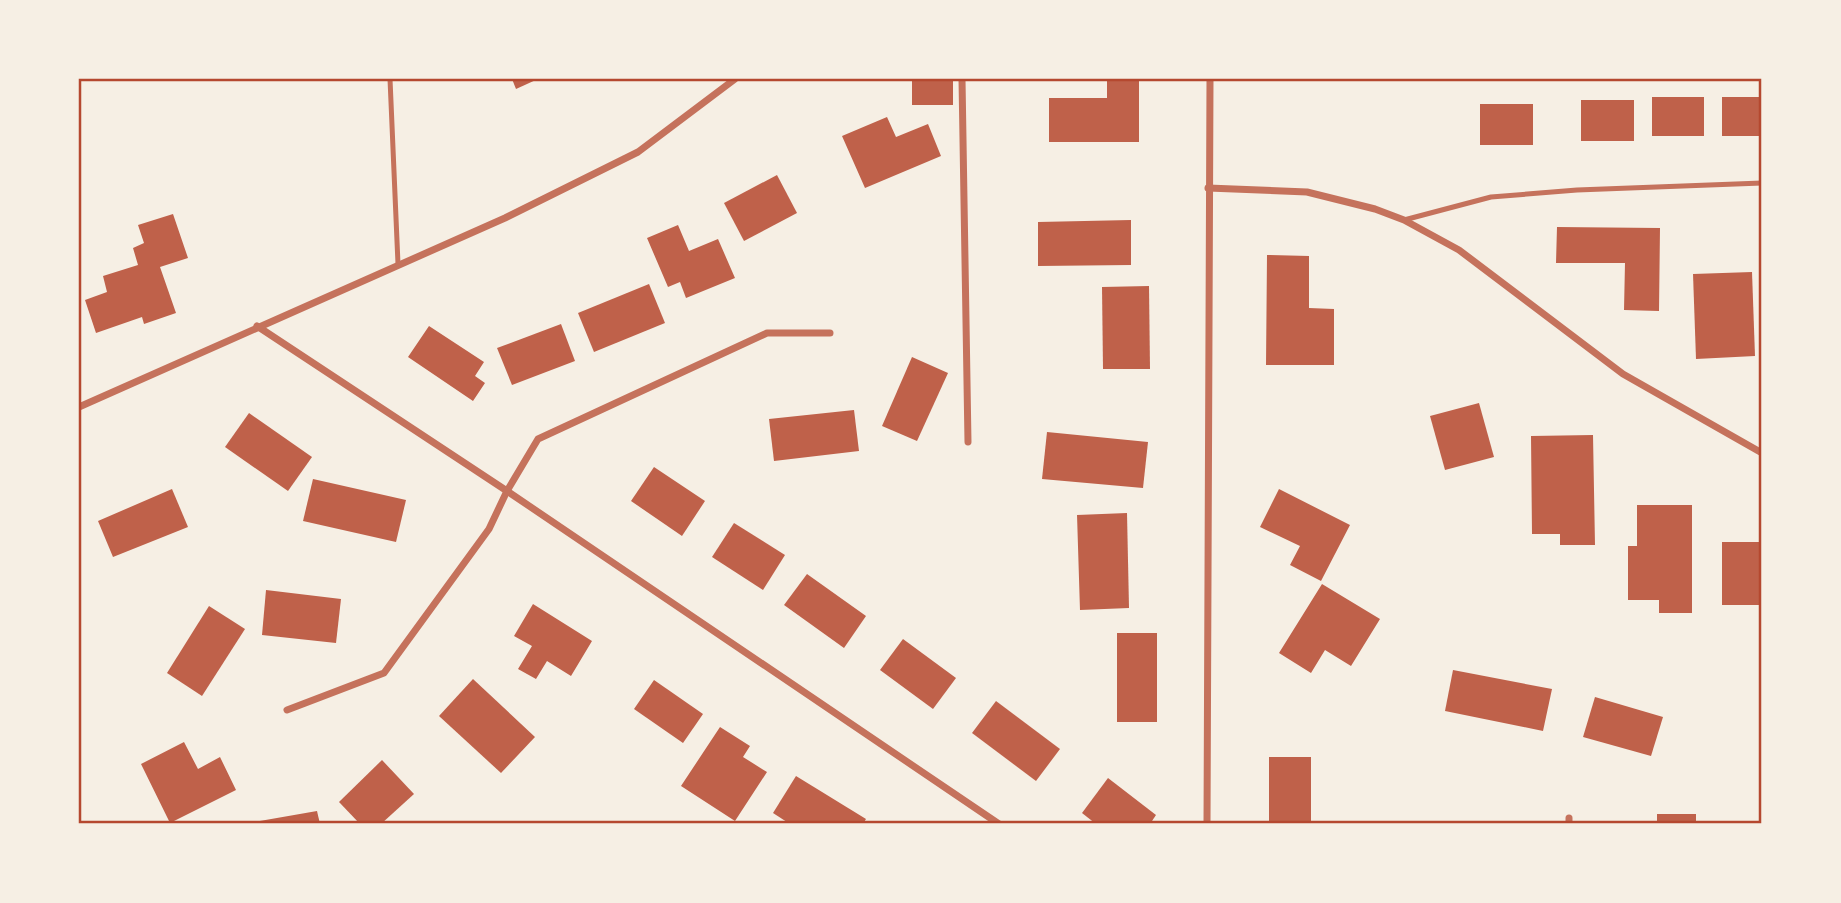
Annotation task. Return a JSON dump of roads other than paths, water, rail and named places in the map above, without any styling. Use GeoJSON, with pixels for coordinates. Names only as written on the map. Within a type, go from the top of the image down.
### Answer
{"type":"FeatureCollection","features":[{"type":"Feature","properties":{"kind":"street"},"geometry":{"type":"LineString","coordinates":[[79,407],[505,218],[638,152],[736,79]]}},
{"type":"Feature","properties":{"kind":"street"},"geometry":{"type":"LineString","coordinates":[[962,79],[968,442]]}},
{"type":"Feature","properties":{"kind":"street"},"geometry":{"type":"LineString","coordinates":[[1207,824],[1210,79]]}},
{"type":"Feature","properties":{"kind":"street"},"geometry":{"type":"LineString","coordinates":[[1208,188],[1307,192],[1375,209],[1404,220],[1459,250],[1623,374],[1762,453]]}},
{"type":"Feature","properties":{"kind":"street"},"geometry":{"type":"LineString","coordinates":[[257,326],[507,491],[999,824]]}},
{"type":"Feature","properties":{"kind":"street"},"geometry":{"type":"LineString","coordinates":[[287,710],[384,673],[489,529],[507,491],[538,439],[768,333],[830,333]]}},
{"type":"Feature","properties":{"kind":"lane"},"geometry":{"type":"LineString","coordinates":[[390,79],[398,264]]}},
{"type":"Feature","properties":{"kind":"lane"},"geometry":{"type":"LineString","coordinates":[[1404,220],[1491,197],[1577,190],[1762,183]]}}]}
